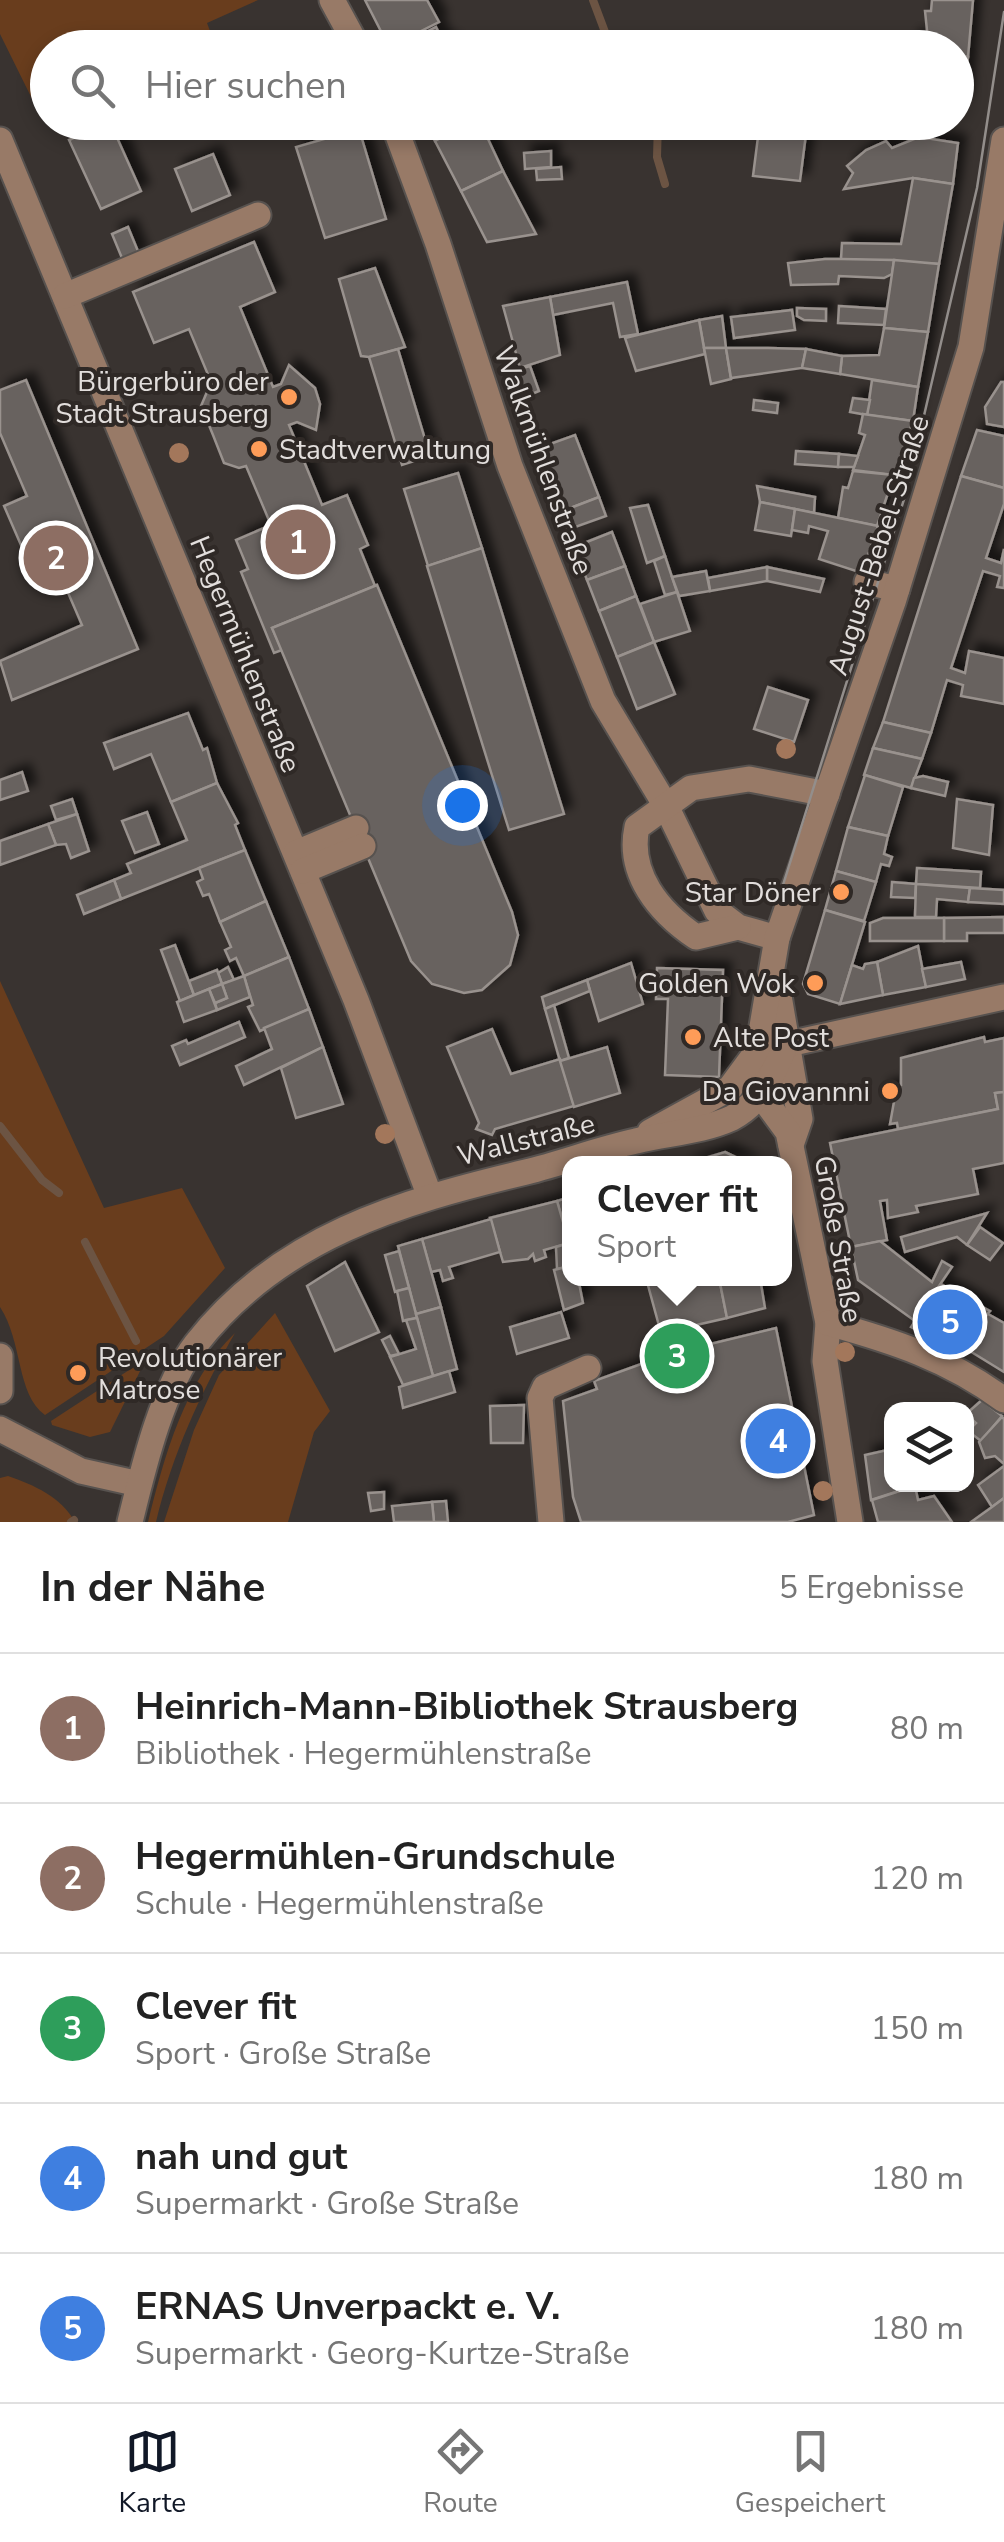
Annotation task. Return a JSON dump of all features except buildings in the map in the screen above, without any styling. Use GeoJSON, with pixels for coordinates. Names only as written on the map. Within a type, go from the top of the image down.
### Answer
{"type":"FeatureCollection","features":[{"type":"Feature","properties":{"kind":"street"},"geometry":{"type":"LineString","coordinates":[[332,0],[348,30]]}},
{"type":"Feature","properties":{"kind":"street","name":"Hegermühlenstraße"},"geometry":{"type":"LineString","coordinates":[[0,140],[299,862],[429,1194]]}},
{"type":"Feature","properties":{"kind":"street","name":"Walkmühlenstraße"},"geometry":{"type":"LineString","coordinates":[[400,140],[510,466],[587,665],[630,752],[666,806],[707,897],[738,927]]}},
{"type":"Feature","properties":{"kind":"street","name":"August-Bebel-Straße"},"geometry":{"type":"LineString","coordinates":[[760,1094],[758,1050],[776,949],[897,589],[972,347],[1004,140]]}},
{"type":"Feature","properties":{"kind":"street"},"geometry":{"type":"LineString","coordinates":[[65,296],[258,215]]}},
{"type":"Feature","properties":{"kind":"street"},"geometry":{"type":"LineString","coordinates":[[867,582],[897,589]]}},
{"type":"Feature","properties":{"kind":"street"},"geometry":{"type":"LineString","coordinates":[[776,949],[738,927],[696,937],[668,918],[648,891],[633,849],[638,827],[691,788],[748,778],[827,794]]}},
{"type":"Feature","properties":{"kind":"street"},"geometry":{"type":"LineString","coordinates":[[299,862],[360,837]]}},
{"type":"Feature","properties":{"kind":"street","name":"August-Bebel-Straße"},"geometry":{"type":"LineString","coordinates":[[776,949],[784,1046]]}},
{"type":"Feature","properties":{"kind":"street"},"geometry":{"type":"LineString","coordinates":[[758,1050],[1004,997]]}},
{"type":"Feature","properties":{"kind":"street"},"geometry":{"type":"LineString","coordinates":[[760,1094],[784,1046]]}},
{"type":"Feature","properties":{"kind":"street","name":"Große Straße"},"geometry":{"type":"LineString","coordinates":[[784,1046],[800,1119],[791,1145]]}},
{"type":"Feature","properties":{"kind":"street","name":"Wallstraße"},"geometry":{"type":"LineString","coordinates":[[638,1140],[730,1088],[758,1050]]}},
{"type":"Feature","properties":{"kind":"street","name":"Wallstraße"},"geometry":{"type":"LineString","coordinates":[[576,1156],[725,1120],[760,1094]]}},
{"type":"Feature","properties":{"kind":"street","name":"Große Straße"},"geometry":{"type":"LineString","coordinates":[[760,1094],[788,1132],[791,1145],[828,1323],[825,1362],[850,1522]]}},
{"type":"Feature","properties":{"kind":"street","name":"Wallstraße"},"geometry":{"type":"LineString","coordinates":[[130,1522],[165,1406],[195,1346],[275,1266],[313,1242],[429,1194],[562,1160]]}},
{"type":"Feature","properties":{"kind":"street"},"geometry":{"type":"LineString","coordinates":[[828,1323],[910,1346],[952,1364],[1004,1400]]}},
{"type":"Feature","properties":{"kind":"street"},"geometry":{"type":"LineString","coordinates":[[0,1356],[0,1391]]}},
{"type":"Feature","properties":{"kind":"street"},"geometry":{"type":"LineString","coordinates":[[551,1522],[540,1398],[545,1387],[588,1368]]}},
{"type":"Feature","properties":{"kind":"street"},"geometry":{"type":"LineString","coordinates":[[0,1429],[82,1471],[139,1484]]}},
{"type":"Feature","properties":{"kind":"shaded area"},"geometry":{"type":"Polygon","coordinates":[[[0,0],[258,0],[207,23],[210,30],[30,30],[30,95],[0,34],[0,0]]]}},
{"type":"Feature","properties":{"kind":"shaded area"},"geometry":{"type":"Polygon","coordinates":[[[0,981],[104,1208],[182,1188],[225,1268],[164,1336],[45,1415],[29,1394],[13,1336],[0,1307],[0,981]]]}},
{"type":"Feature","properties":{"kind":"shaded area"},"geometry":{"type":"Polygon","coordinates":[[[275,1313],[330,1411],[314,1432],[288,1522],[164,1522],[194,1430],[219,1375],[275,1313]]]}},
{"type":"Feature","properties":{"kind":"shaded area"},"geometry":{"type":"Polygon","coordinates":[[[235,1333],[189,1424],[156,1522],[148,1522],[169,1446],[190,1396],[235,1333]]]}},
{"type":"Feature","properties":{"kind":"shaded area"},"geometry":{"type":"Polygon","coordinates":[[[146,1359],[110,1432],[90,1437],[52,1425],[51,1421],[146,1359]]]}},
{"type":"Feature","properties":{"kind":"shaded area"},"geometry":{"type":"Polygon","coordinates":[[[8,1476],[55,1499],[75,1522],[0,1522],[0,1478],[8,1476]]]}},
{"type":"Feature","properties":{"kind":"waterway"},"geometry":{"type":"LineString","coordinates":[[593,0],[604,30]]}},
{"type":"Feature","properties":{"kind":"waterway"},"geometry":{"type":"LineString","coordinates":[[657,140],[657,157],[665,184]]}},
{"type":"Feature","properties":{"kind":"waterway"},"geometry":{"type":"LineString","coordinates":[[0,1126],[42,1180],[59,1193]]}},
{"type":"Feature","properties":{"kind":"waterway"},"geometry":{"type":"LineString","coordinates":[[85,1242],[136,1341]]}},
{"type":"Feature","properties":{"kind":"tram line"},"geometry":{"type":"LineString","coordinates":[[783,885],[906,493],[977,188],[1004,12]]}},
{"type":"Feature","properties":{"kind":"place","name":"Bürgerbüro der Stadt Strausberg"},"geometry":{"type":"Point","coordinates":[289,397]}},
{"type":"Feature","properties":{"kind":"place","name":"Stadtverwaltung"},"geometry":{"type":"Point","coordinates":[259,449]}},
{"type":"Feature","properties":{"kind":"place","name":"Heinrich-Mann-Bibliothek Strausberg"},"geometry":{"type":"Point","coordinates":[298,542]}},
{"type":"Feature","properties":{"kind":"place","name":"Hegermühlen-Grundschule"},"geometry":{"type":"Point","coordinates":[56,558]}},
{"type":"Feature","properties":{"kind":"place","name":"Star Döner"},"geometry":{"type":"Point","coordinates":[841,892]}},
{"type":"Feature","properties":{"kind":"place","name":"Golden Wok"},"geometry":{"type":"Point","coordinates":[815,983]}},
{"type":"Feature","properties":{"kind":"place","name":"Alte Post"},"geometry":{"type":"Point","coordinates":[693,1037]}},
{"type":"Feature","properties":{"kind":"place","name":"Da Giovannni"},"geometry":{"type":"Point","coordinates":[890,1091]}},
{"type":"Feature","properties":{"kind":"place","name":"ERNAS Unverpackt e. V."},"geometry":{"type":"Point","coordinates":[950,1322]}},
{"type":"Feature","properties":{"kind":"place","name":"Clever fit"},"geometry":{"type":"Point","coordinates":[677,1356]}},
{"type":"Feature","properties":{"kind":"place","name":"Revolutionärer Matrose"},"geometry":{"type":"Point","coordinates":[78,1373]}},
{"type":"Feature","properties":{"kind":"place","name":"nah und gut"},"geometry":{"type":"Point","coordinates":[778,1441]}}]}
